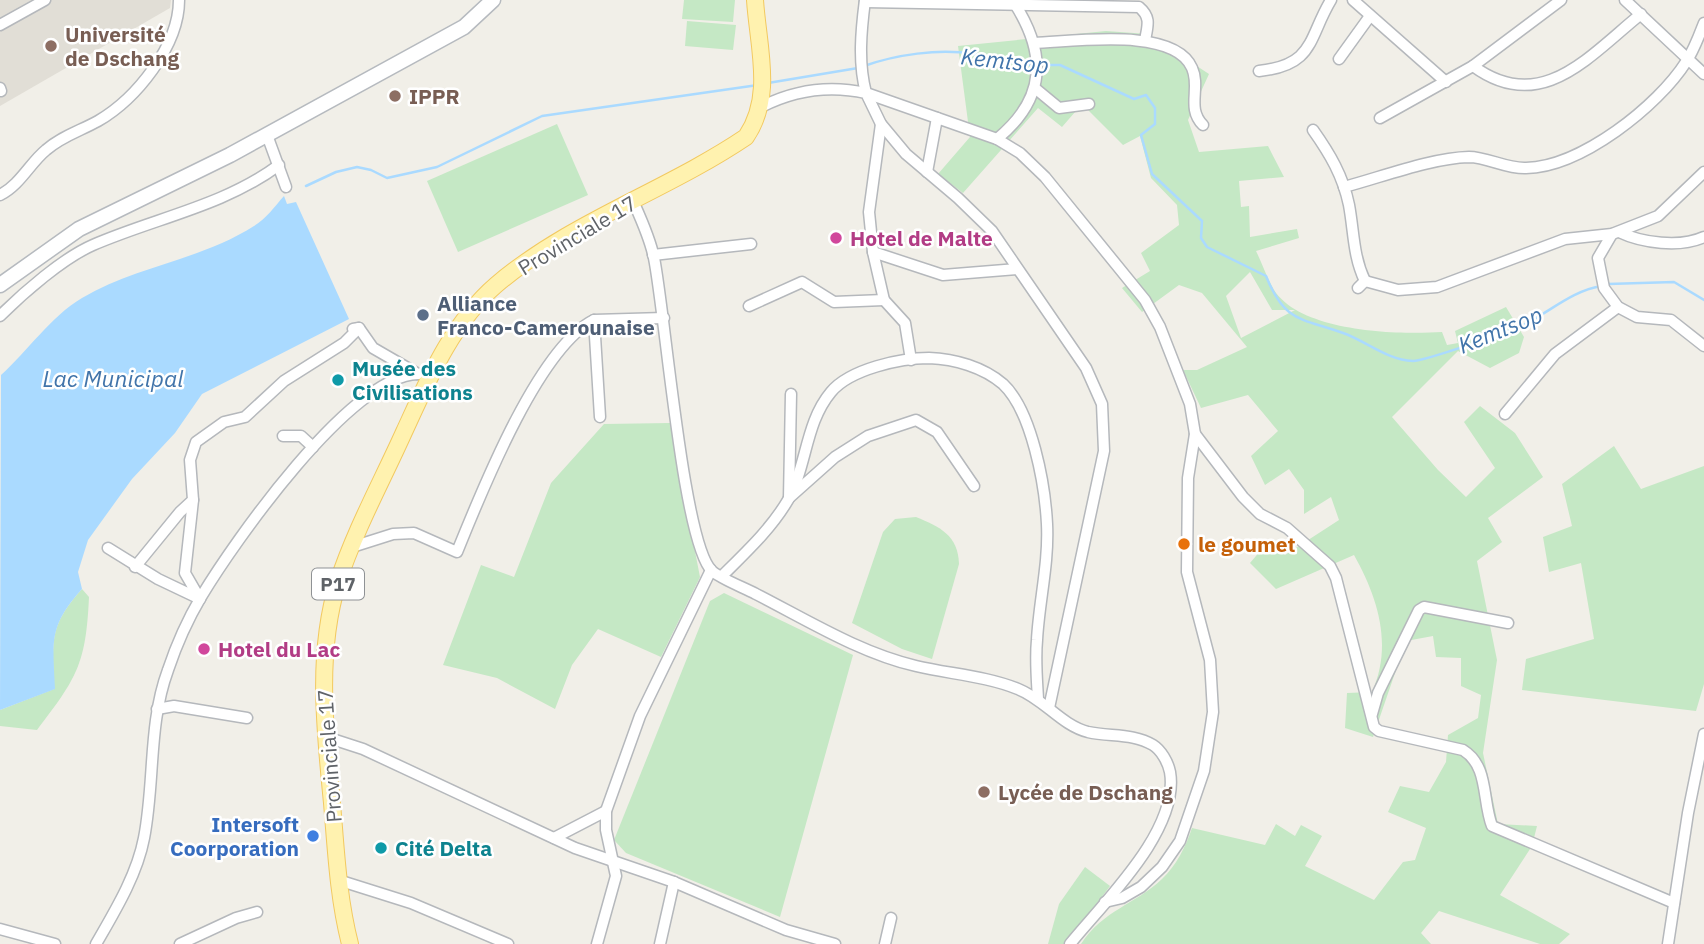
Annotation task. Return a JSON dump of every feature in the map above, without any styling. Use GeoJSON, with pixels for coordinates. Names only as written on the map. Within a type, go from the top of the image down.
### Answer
{"type":"FeatureCollection","features":[{"type":"Feature","properties":{"kind":"main road"},"geometry":{"type":"LineString","coordinates":[[0,285],[79,229],[267,135],[464,27],[493,0]]}},
{"type":"Feature","properties":{"kind":"main road"},"geometry":{"type":"LineString","coordinates":[[755,0],[762,93]]}},
{"type":"Feature","properties":{"kind":"main road","name":"Provinciale 17"},"geometry":{"type":"LineString","coordinates":[[350,944],[338,880],[326,737],[324,674],[328,630],[338,582],[423,376],[469,313],[495,286],[562,239],[746,137],[762,93]]}},
{"type":"Feature","properties":{"kind":"street"},"geometry":{"type":"LineString","coordinates":[[0,25],[45,0]]}},
{"type":"Feature","properties":{"kind":"street"},"geometry":{"type":"LineString","coordinates":[[0,195],[26,173],[44,151],[121,104],[151,71],[171,38],[179,0]]}},
{"type":"Feature","properties":{"kind":"street"},"geometry":{"type":"LineString","coordinates":[[1259,71],[1287,64],[1312,44],[1331,0]]}},
{"type":"Feature","properties":{"kind":"street"},"geometry":{"type":"LineString","coordinates":[[1353,0],[1446,82]]}},
{"type":"Feature","properties":{"kind":"street"},"geometry":{"type":"LineString","coordinates":[[1380,118],[1473,66],[1561,0]]}},
{"type":"Feature","properties":{"kind":"street"},"geometry":{"type":"LineString","coordinates":[[1625,0],[1687,61],[1704,74]]}},
{"type":"Feature","properties":{"kind":"street"},"geometry":{"type":"LineString","coordinates":[[1049,708],[1104,451],[1102,404],[1086,368],[985,224],[906,154],[881,124],[866,93],[861,69],[865,1],[1139,7],[1147,13],[1149,22],[1145,40]]}},
{"type":"Feature","properties":{"kind":"street"},"geometry":{"type":"LineString","coordinates":[[997,139],[1016,123],[1027,109],[1036,89],[1038,68],[1034,43],[1014,3]]}},
{"type":"Feature","properties":{"kind":"street"},"geometry":{"type":"LineString","coordinates":[[1473,66],[1503,85],[1526,86],[1559,79],[1641,15]]}},
{"type":"Feature","properties":{"kind":"street"},"geometry":{"type":"LineString","coordinates":[[1339,59],[1370,16]]}},
{"type":"Feature","properties":{"kind":"street"},"geometry":{"type":"LineString","coordinates":[[1345,187],[1472,157],[1527,168],[1555,163],[1581,152],[1647,106],[1665,90],[1687,61],[1704,23]]}},
{"type":"Feature","properties":{"kind":"street"},"geometry":{"type":"LineString","coordinates":[[1034,43],[1145,40],[1184,57],[1193,68],[1195,114],[1203,125]]}},
{"type":"Feature","properties":{"kind":"street"},"geometry":{"type":"LineString","coordinates":[[762,93],[778,98],[818,90],[848,89],[997,139],[1020,153],[1045,177],[1145,300],[1160,327],[1190,404],[1195,433],[1188,478],[1187,572],[1210,660],[1213,712],[1204,771],[1181,841],[1162,867],[1141,887],[1122,898],[1105,902]]}},
{"type":"Feature","properties":{"kind":"street"},"geometry":{"type":"LineString","coordinates":[[1036,89],[1059,107],[1089,104]]}},
{"type":"Feature","properties":{"kind":"street"},"geometry":{"type":"LineString","coordinates":[[927,172],[937,118]]}},
{"type":"Feature","properties":{"kind":"street"},"geometry":{"type":"LineString","coordinates":[[881,124],[869,212],[873,252],[884,300],[905,323],[911,360]]}},
{"type":"Feature","properties":{"kind":"street"},"geometry":{"type":"LineString","coordinates":[[1313,130],[1338,169],[1345,187],[1361,284],[1398,289],[1437,287],[1565,239],[1615,233],[1658,216],[1704,173]]}},
{"type":"Feature","properties":{"kind":"street"},"geometry":{"type":"LineString","coordinates":[[267,135],[286,187]]}},
{"type":"Feature","properties":{"kind":"street"},"geometry":{"type":"LineString","coordinates":[[0,316],[41,281],[90,246],[251,186],[279,166]]}},
{"type":"Feature","properties":{"kind":"street"},"geometry":{"type":"LineString","coordinates":[[633,201],[653,255],[664,318],[681,460],[695,533],[711,570],[837,636],[900,661],[964,677],[991,680],[1038,699],[1071,724],[1088,732],[1138,738],[1155,746],[1165,758],[1170,771],[1171,789],[1161,821],[1149,845],[1070,944]]}},
{"type":"Feature","properties":{"kind":"street"},"geometry":{"type":"LineString","coordinates":[[1615,233],[1637,240],[1693,242],[1704,237]]}},
{"type":"Feature","properties":{"kind":"street"},"geometry":{"type":"LineString","coordinates":[[1615,233],[1598,258],[1604,288],[1618,307],[1637,317],[1671,320],[1704,345]]}},
{"type":"Feature","properties":{"kind":"street"},"geometry":{"type":"LineString","coordinates":[[653,255],[751,244]]}},
{"type":"Feature","properties":{"kind":"street"},"geometry":{"type":"LineString","coordinates":[[873,252],[943,275],[1017,269]]}},
{"type":"Feature","properties":{"kind":"street"},"geometry":{"type":"LineString","coordinates":[[749,306],[802,282],[834,302],[884,300]]}},
{"type":"Feature","properties":{"kind":"street"},"geometry":{"type":"LineString","coordinates":[[1505,415],[1555,354],[1618,307]]}},
{"type":"Feature","properties":{"kind":"street"},"geometry":{"type":"LineString","coordinates":[[352,547],[393,534],[414,533],[457,552],[486,481],[546,367],[585,324],[594,320],[664,318]]}},
{"type":"Feature","properties":{"kind":"street"},"geometry":{"type":"LineString","coordinates":[[594,320],[600,418]]}},
{"type":"Feature","properties":{"kind":"street"},"geometry":{"type":"LineString","coordinates":[[200,599],[185,573],[193,500],[190,460],[196,442],[224,422],[245,418],[284,381],[344,343],[355,329],[373,348],[423,376]]}},
{"type":"Feature","properties":{"kind":"street"},"geometry":{"type":"LineString","coordinates":[[789,498],[817,414],[832,390],[855,375],[911,360],[950,359],[976,368],[1003,385],[1020,409],[1032,443],[1047,525],[1036,643],[1038,699]]}},
{"type":"Feature","properties":{"kind":"street"},"geometry":{"type":"LineString","coordinates":[[96,944],[122,897],[144,840],[157,709],[168,670],[200,599],[273,494],[313,447],[367,397],[394,379],[423,376]]}},
{"type":"Feature","properties":{"kind":"street"},"geometry":{"type":"LineString","coordinates":[[789,498],[791,394]]}},
{"type":"Feature","properties":{"kind":"street"},"geometry":{"type":"LineString","coordinates":[[722,576],[760,539],[789,498],[835,457],[857,443],[916,420],[937,432],[974,486]]}},
{"type":"Feature","properties":{"kind":"street"},"geometry":{"type":"LineString","coordinates":[[1195,433],[1243,497],[1260,514],[1287,528],[1330,566],[1336,578],[1371,717],[1379,731],[1463,750],[1472,755],[1480,766],[1492,826],[1674,903]]}},
{"type":"Feature","properties":{"kind":"street"},"geometry":{"type":"LineString","coordinates":[[283,436],[301,436],[313,447]]}},
{"type":"Feature","properties":{"kind":"street"},"geometry":{"type":"LineString","coordinates":[[135,567],[193,500]]}},
{"type":"Feature","properties":{"kind":"street"},"geometry":{"type":"LineString","coordinates":[[108,548],[135,567],[200,599]]}},
{"type":"Feature","properties":{"kind":"street"},"geometry":{"type":"LineString","coordinates":[[597,944],[616,876],[615,861],[606,830],[606,811],[640,716],[711,570]]}},
{"type":"Feature","properties":{"kind":"street"},"geometry":{"type":"LineString","coordinates":[[1371,717],[1378,693],[1419,610],[1424,607],[1508,623]]}},
{"type":"Feature","properties":{"kind":"street"},"geometry":{"type":"LineString","coordinates":[[157,709],[174,706],[247,718]]}},
{"type":"Feature","properties":{"kind":"street"},"geometry":{"type":"LineString","coordinates":[[1668,944],[1704,734]]}},
{"type":"Feature","properties":{"kind":"street"},"geometry":{"type":"LineString","coordinates":[[326,737],[363,749],[554,838],[674,882],[786,930],[818,942],[835,944]]}},
{"type":"Feature","properties":{"kind":"street"},"geometry":{"type":"LineString","coordinates":[[554,838],[606,811]]}},
{"type":"Feature","properties":{"kind":"street"},"geometry":{"type":"LineString","coordinates":[[338,880],[411,903],[508,944]]}},
{"type":"Feature","properties":{"kind":"street"},"geometry":{"type":"LineString","coordinates":[[660,944],[674,882]]}},
{"type":"Feature","properties":{"kind":"street"},"geometry":{"type":"LineString","coordinates":[[180,944],[236,918],[257,912]]}},
{"type":"Feature","properties":{"kind":"street"},"geometry":{"type":"LineString","coordinates":[[885,944],[891,918]]}},
{"type":"Feature","properties":{"kind":"street"},"geometry":{"type":"LineString","coordinates":[[0,929],[55,944]]}},
{"type":"Feature","properties":{"kind":"shaded area","name":"Université de Dschang"},"geometry":{"type":"Polygon","coordinates":[[[0,0],[171,0],[170,8],[0,106],[0,0]]]}},
{"type":"Feature","properties":{"kind":"green space"},"geometry":{"type":"Polygon","coordinates":[[[684,0],[735,0],[733,22],[682,19],[684,0]]]}},
{"type":"Feature","properties":{"kind":"green space"},"geometry":{"type":"Polygon","coordinates":[[[687,21],[736,25],[733,50],[685,46],[687,21]]]}},
{"type":"Feature","properties":{"kind":"green space"},"geometry":{"type":"Polygon","coordinates":[[[1106,31],[1148,34],[1209,74],[1188,120],[1199,152],[1268,146],[1284,177],[1239,181],[1241,207],[1249,206],[1250,237],[1297,229],[1299,238],[1256,251],[1274,290],[1287,304],[1305,315],[1351,328],[1401,333],[1442,332],[1447,345],[1458,343],[1455,331],[1506,307],[1524,337],[1519,353],[1490,368],[1458,351],[1392,417],[1438,470],[1466,497],[1495,468],[1464,422],[1480,406],[1515,433],[1543,477],[1488,518],[1502,542],[1477,561],[1497,660],[1483,753],[1498,824],[1537,826],[1532,846],[1500,895],[1570,934],[1559,944],[1540,944],[1439,911],[1421,933],[1431,944],[1081,944],[1099,923],[1152,888],[1167,874],[1180,855],[1192,828],[1265,845],[1276,824],[1295,836],[1301,825],[1322,836],[1305,866],[1374,900],[1403,862],[1415,860],[1426,828],[1388,812],[1400,786],[1429,792],[1446,762],[1448,735],[1478,718],[1481,695],[1461,686],[1461,658],[1436,657],[1433,636],[1406,641],[1373,737],[1345,728],[1347,693],[1372,692],[1378,674],[1382,639],[1376,605],[1354,555],[1276,589],[1250,563],[1267,543],[1285,555],[1339,520],[1331,497],[1304,514],[1304,490],[1289,469],[1265,485],[1251,456],[1278,431],[1248,395],[1201,408],[1183,370],[1197,370],[1247,347],[1202,293],[1179,285],[1142,312],[1122,288],[1150,271],[1141,253],[1179,225],[1177,205],[1151,178],[1140,136],[1123,145],[1082,104],[1062,127],[1038,108],[963,193],[938,174],[970,137],[958,46],[1106,31]],[[1250,272],[1226,296],[1241,338],[1295,310],[1272,310],[1250,272]]]}},
{"type":"Feature","properties":{"kind":"green space"},"geometry":{"type":"Polygon","coordinates":[[[557,124],[588,195],[458,252],[427,181],[557,124]]]}},
{"type":"Feature","properties":{"kind":"green space"},"geometry":{"type":"Polygon","coordinates":[[[670,423],[700,577],[661,657],[598,629],[572,665],[555,709],[497,678],[443,665],[481,565],[514,577],[551,483],[604,424],[670,423]]]}},
{"type":"Feature","properties":{"kind":"green space"},"geometry":{"type":"Polygon","coordinates":[[[1614,446],[1641,489],[1704,466],[1704,684],[1696,711],[1522,690],[1526,659],[1594,639],[1581,563],[1549,572],[1543,537],[1572,526],[1562,484],[1614,446]]]}},
{"type":"Feature","properties":{"kind":"green space"},"geometry":{"type":"Polygon","coordinates":[[[916,517],[946,533],[958,554],[959,564],[932,659],[902,649],[852,623],[883,532],[895,519],[916,517]]]}},
{"type":"Feature","properties":{"kind":"green space"},"geometry":{"type":"Polygon","coordinates":[[[82,589],[89,597],[85,639],[77,669],[62,697],[37,730],[0,726],[0,710],[54,689],[55,635],[63,614],[82,589]]]}},
{"type":"Feature","properties":{"kind":"green space"},"geometry":{"type":"Polygon","coordinates":[[[724,593],[853,655],[780,917],[626,853],[614,840],[710,601],[724,593]]]}},
{"type":"Feature","properties":{"kind":"green space"},"geometry":{"type":"Polygon","coordinates":[[[1085,867],[1110,886],[1067,944],[1048,944],[1059,904],[1085,867]]]}},
{"type":"Feature","properties":{"kind":"water","name":"Lac Municipal"},"geometry":{"type":"Polygon","coordinates":[[[284,196],[287,204],[296,202],[349,319],[202,394],[175,433],[132,479],[88,540],[78,572],[82,589],[63,614],[55,635],[55,689],[0,710],[1,375],[49,324],[82,298],[124,278],[234,238],[262,220],[284,196]]]}},
{"type":"Feature","properties":{"kind":"waterway","name":"Kemtsop"},"geometry":{"type":"LineString","coordinates":[[864,66],[932,52],[960,52],[1032,65]]}},
{"type":"Feature","properties":{"kind":"waterway","name":"Kemtsop"},"geometry":{"type":"LineString","coordinates":[[1039,65],[1060,65],[1134,99],[1146,95],[1155,108],[1155,124],[1141,135],[1152,174],[1202,221],[1201,238],[1207,247],[1266,276],[1280,303],[1296,316],[1352,336],[1394,357],[1420,360],[1487,339],[1525,324],[1581,292],[1601,286]]}},
{"type":"Feature","properties":{"kind":"waterway","name":"Kemtsop"},"geometry":{"type":"LineString","coordinates":[[768,83],[858,68]]}},
{"type":"Feature","properties":{"kind":"waterway","name":"Kemtsop"},"geometry":{"type":"LineString","coordinates":[[306,186],[336,172],[357,167],[387,178],[437,167],[542,116],[758,85]]}},
{"type":"Feature","properties":{"kind":"waterway","name":"Kemtsop"},"geometry":{"type":"LineString","coordinates":[[1608,284],[1674,282],[1704,300]]}},
{"type":"Feature","properties":{"kind":"place","name":"Université de Dschang"},"geometry":{"type":"Point","coordinates":[51,46]}},
{"type":"Feature","properties":{"kind":"place","name":"IPPR"},"geometry":{"type":"Point","coordinates":[395,96]}},
{"type":"Feature","properties":{"kind":"place","name":"Hotel de Malte"},"geometry":{"type":"Point","coordinates":[836,238]}},
{"type":"Feature","properties":{"kind":"place","name":"Alliance Franco-Camerounaise"},"geometry":{"type":"Point","coordinates":[423,315]}},
{"type":"Feature","properties":{"kind":"place","name":"Musée des Civilisations"},"geometry":{"type":"Point","coordinates":[338,380]}},
{"type":"Feature","properties":{"kind":"place","name":"le goumet"},"geometry":{"type":"Point","coordinates":[1184,544]}},
{"type":"Feature","properties":{"kind":"place","name":"Hotel du Lac"},"geometry":{"type":"Point","coordinates":[204,649]}},
{"type":"Feature","properties":{"kind":"place","name":"Lycée de Dschang"},"geometry":{"type":"Point","coordinates":[984,792]}},
{"type":"Feature","properties":{"kind":"place","name":"Intersoft Coorporation"},"geometry":{"type":"Point","coordinates":[313,836]}},
{"type":"Feature","properties":{"kind":"place","name":"Cité Delta"},"geometry":{"type":"Point","coordinates":[381,848]}}]}
